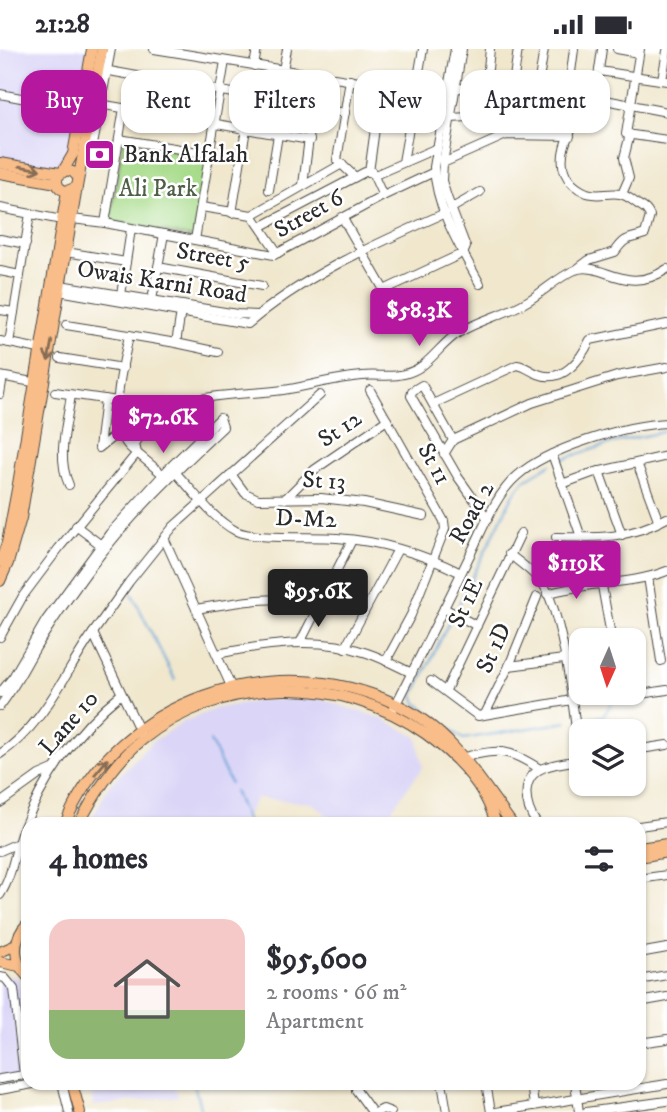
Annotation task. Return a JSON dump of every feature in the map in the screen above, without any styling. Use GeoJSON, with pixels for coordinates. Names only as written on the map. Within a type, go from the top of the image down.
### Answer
{"type":"FeatureCollection","features":[{"type":"Feature","properties":{"kind":"main road"},"geometry":{"type":"LineString","coordinates":[[74,185],[60,189],[60,175],[73,154],[92,49]]}},
{"type":"Feature","properties":{"kind":"main road"},"geometry":{"type":"LineString","coordinates":[[102,49],[103,69]]}},
{"type":"Feature","properties":{"kind":"main road"},"geometry":{"type":"LineString","coordinates":[[0,581],[22,518],[39,386],[39,349],[74,185],[89,133]]}},
{"type":"Feature","properties":{"kind":"main road"},"geometry":{"type":"LineString","coordinates":[[0,163],[60,175]]}},
{"type":"Feature","properties":{"kind":"main road"},"geometry":{"type":"LineString","coordinates":[[0,173],[60,175],[73,172],[74,185]]}},
{"type":"Feature","properties":{"kind":"main road"},"geometry":{"type":"LineString","coordinates":[[0,562],[9,531],[60,288],[66,252],[67,220]]}},
{"type":"Feature","properties":{"kind":"main road"},"geometry":{"type":"LineString","coordinates":[[68,817],[93,776],[118,748],[233,691],[273,690],[323,692],[394,709],[460,758],[506,817]]}},
{"type":"Feature","properties":{"kind":"main road"},"geometry":{"type":"LineString","coordinates":[[83,817],[115,767],[141,735]]}},
{"type":"Feature","properties":{"kind":"main road"},"geometry":{"type":"LineString","coordinates":[[460,758],[490,804],[494,817]]}},
{"type":"Feature","properties":{"kind":"main road"},"geometry":{"type":"LineString","coordinates":[[646,847],[667,844]]}},
{"type":"Feature","properties":{"kind":"main road"},"geometry":{"type":"LineString","coordinates":[[646,856],[667,852]]}},
{"type":"Feature","properties":{"kind":"main road"},"geometry":{"type":"LineString","coordinates":[[21,931],[16,945],[21,968]]}},
{"type":"Feature","properties":{"kind":"main road"},"geometry":{"type":"LineString","coordinates":[[0,952],[16,945]]}},
{"type":"Feature","properties":{"kind":"main road"},"geometry":{"type":"LineString","coordinates":[[0,962],[19,966]]}},
{"type":"Feature","properties":{"kind":"main road"},"geometry":{"type":"LineString","coordinates":[[77,1090],[83,1112]]}},
{"type":"Feature","properties":{"kind":"street"},"geometry":{"type":"LineString","coordinates":[[111,49],[103,69],[121,72]]}},
{"type":"Feature","properties":{"kind":"street"},"geometry":{"type":"LineString","coordinates":[[154,49],[354,81]]}},
{"type":"Feature","properties":{"kind":"street"},"geometry":{"type":"LineString","coordinates":[[254,66],[257,49]]}},
{"type":"Feature","properties":{"kind":"street"},"geometry":{"type":"LineString","coordinates":[[283,69],[287,49]]}},
{"type":"Feature","properties":{"kind":"street"},"geometry":{"type":"LineString","coordinates":[[419,70],[423,49]]}},
{"type":"Feature","properties":{"kind":"street"},"geometry":{"type":"LineString","coordinates":[[455,49],[451,118],[442,181],[460,255],[480,284]]}},
{"type":"Feature","properties":{"kind":"street"},"geometry":{"type":"LineString","coordinates":[[448,211],[438,199],[434,172],[462,49]]}},
{"type":"Feature","properties":{"kind":"street"},"geometry":{"type":"LineString","coordinates":[[488,70],[490,49]]}},
{"type":"Feature","properties":{"kind":"street"},"geometry":{"type":"LineString","coordinates":[[515,70],[518,49]]}},
{"type":"Feature","properties":{"kind":"street"},"geometry":{"type":"LineString","coordinates":[[541,70],[544,49]]}},
{"type":"Feature","properties":{"kind":"street"},"geometry":{"type":"LineString","coordinates":[[571,70],[574,49]]}},
{"type":"Feature","properties":{"kind":"street"},"geometry":{"type":"LineString","coordinates":[[598,70],[602,49]]}},
{"type":"Feature","properties":{"kind":"street"},"geometry":{"type":"LineString","coordinates":[[617,49],[640,51],[625,158],[629,178],[622,194]]}},
{"type":"Feature","properties":{"kind":"street"},"geometry":{"type":"LineString","coordinates":[[610,73],[665,80],[667,51]]}},
{"type":"Feature","properties":{"kind":"street"},"geometry":{"type":"LineString","coordinates":[[225,61],[215,124],[229,126]]}},
{"type":"Feature","properties":{"kind":"street"},"geometry":{"type":"LineString","coordinates":[[339,162],[350,80]]}},
{"type":"Feature","properties":{"kind":"street"},"geometry":{"type":"LineString","coordinates":[[215,88],[229,91]]}},
{"type":"Feature","properties":{"kind":"street"},"geometry":{"type":"LineString","coordinates":[[453,88],[460,88]]}},
{"type":"Feature","properties":{"kind":"street"},"geometry":{"type":"LineString","coordinates":[[0,95],[21,99]]}},
{"type":"Feature","properties":{"kind":"street"},"geometry":{"type":"LineString","coordinates":[[610,101],[667,112]]}},
{"type":"Feature","properties":{"kind":"street"},"geometry":{"type":"LineString","coordinates":[[340,112],[345,113]]}},
{"type":"Feature","properties":{"kind":"street"},"geometry":{"type":"LineString","coordinates":[[451,118],[460,117]]}},
{"type":"Feature","properties":{"kind":"street"},"geometry":{"type":"LineString","coordinates":[[104,223],[121,127]]}},
{"type":"Feature","properties":{"kind":"street"},"geometry":{"type":"LineString","coordinates":[[195,240],[214,133]]}},
{"type":"Feature","properties":{"kind":"street"},"geometry":{"type":"LineString","coordinates":[[232,213],[245,133]]}},
{"type":"Feature","properties":{"kind":"street"},"geometry":{"type":"LineString","coordinates":[[267,133],[310,140]]}},
{"type":"Feature","properties":{"kind":"street"},"geometry":{"type":"LineString","coordinates":[[303,185],[311,133]]}},
{"type":"Feature","properties":{"kind":"street"},"geometry":{"type":"LineString","coordinates":[[376,133],[372,173],[383,195]]}},
{"type":"Feature","properties":{"kind":"street"},"geometry":{"type":"LineString","coordinates":[[403,162],[408,133]]}},
{"type":"Feature","properties":{"kind":"street"},"geometry":{"type":"LineString","coordinates":[[137,453],[137,440],[154,421],[179,404],[202,397],[281,390],[344,377],[391,376],[414,372],[424,366],[444,343],[458,333],[481,320],[524,303],[589,260],[615,252],[625,240],[645,234],[650,216],[648,211],[622,194],[594,195],[583,191],[570,180],[561,162],[564,147],[571,133]]}},
{"type":"Feature","properties":{"kind":"street"},"geometry":{"type":"LineString","coordinates":[[628,134],[667,140]]}},
{"type":"Feature","properties":{"kind":"street"},"geometry":{"type":"LineString","coordinates":[[269,190],[278,135]]}},
{"type":"Feature","properties":{"kind":"street"},"geometry":{"type":"LineString","coordinates":[[443,163],[506,135],[570,136]]}},
{"type":"Feature","properties":{"kind":"street"},"geometry":{"type":"LineString","coordinates":[[119,139],[210,154]]}},
{"type":"Feature","properties":{"kind":"street"},"geometry":{"type":"LineString","coordinates":[[262,226],[355,177],[438,148]]}},
{"type":"Feature","properties":{"kind":"street"},"geometry":{"type":"LineString","coordinates":[[339,162],[355,177]]}},
{"type":"Feature","properties":{"kind":"street"},"geometry":{"type":"LineString","coordinates":[[201,207],[252,215],[339,162]]}},
{"type":"Feature","properties":{"kind":"street","name":"Street 6"},"geometry":{"type":"LineString","coordinates":[[0,208],[67,220],[104,223],[274,255],[383,195],[434,172]]}},
{"type":"Feature","properties":{"kind":"street","name":"Owais Karni Road"},"geometry":{"type":"LineString","coordinates":[[60,288],[182,309],[248,324],[308,281],[362,250],[448,211],[480,193]]}},
{"type":"Feature","properties":{"kind":"street"},"geometry":{"type":"LineString","coordinates":[[30,214],[14,312],[5,342],[39,349]]}},
{"type":"Feature","properties":{"kind":"street"},"geometry":{"type":"LineString","coordinates":[[252,215],[278,253]]}},
{"type":"Feature","properties":{"kind":"street"},"geometry":{"type":"LineString","coordinates":[[342,217],[384,290],[460,255]]}},
{"type":"Feature","properties":{"kind":"street"},"geometry":{"type":"LineString","coordinates":[[121,295],[131,229]]}},
{"type":"Feature","properties":{"kind":"street"},"geometry":{"type":"LineString","coordinates":[[152,300],[164,234]]}},
{"type":"Feature","properties":{"kind":"street"},"geometry":{"type":"LineString","coordinates":[[0,239],[26,244]]}},
{"type":"Feature","properties":{"kind":"street"},"geometry":{"type":"LineString","coordinates":[[66,252],[126,262]]}},
{"type":"Feature","properties":{"kind":"street","name":"Street 5"},"geometry":{"type":"LineString","coordinates":[[158,267],[262,286]]}},
{"type":"Feature","properties":{"kind":"street"},"geometry":{"type":"LineString","coordinates":[[577,269],[632,280],[651,277],[667,269]]}},
{"type":"Feature","properties":{"kind":"street"},"geometry":{"type":"LineString","coordinates":[[0,271],[20,275]]}},
{"type":"Feature","properties":{"kind":"street","name":"Owais Karni Road"},"geometry":{"type":"LineString","coordinates":[[60,288],[152,300],[182,309]]}},
{"type":"Feature","properties":{"kind":"street"},"geometry":{"type":"LineString","coordinates":[[176,343],[182,309]]}},
{"type":"Feature","properties":{"kind":"street"},"geometry":{"type":"LineString","coordinates":[[0,310],[14,312]]}},
{"type":"Feature","properties":{"kind":"street"},"geometry":{"type":"LineString","coordinates":[[433,404],[517,365],[540,375],[561,373],[580,359],[590,340],[667,324]]}},
{"type":"Feature","properties":{"kind":"street"},"geometry":{"type":"LineString","coordinates":[[66,325],[218,352]]}},
{"type":"Feature","properties":{"kind":"street"},"geometry":{"type":"LineString","coordinates":[[129,335],[118,401],[119,432],[126,446],[166,477]]}},
{"type":"Feature","properties":{"kind":"street"},"geometry":{"type":"LineString","coordinates":[[60,358],[123,368]]}},
{"type":"Feature","properties":{"kind":"street"},"geometry":{"type":"LineString","coordinates":[[444,454],[453,440],[532,403],[617,376],[667,367]]}},
{"type":"Feature","properties":{"kind":"street"},"geometry":{"type":"LineString","coordinates":[[0,394],[1,380],[39,386]]}},
{"type":"Feature","properties":{"kind":"street"},"geometry":{"type":"LineString","coordinates":[[453,440],[422,385],[412,391],[411,396],[444,454],[488,519]]}},
{"type":"Feature","properties":{"kind":"street","name":"St 11"},"geometry":{"type":"LineString","coordinates":[[370,390],[444,521],[445,529],[411,615],[386,661]]}},
{"type":"Feature","properties":{"kind":"street"},"geometry":{"type":"LineString","coordinates":[[55,392],[118,401]]}},
{"type":"Feature","properties":{"kind":"street"},"geometry":{"type":"LineString","coordinates":[[69,485],[62,457],[71,395]]}},
{"type":"Feature","properties":{"kind":"street"},"geometry":{"type":"LineString","coordinates":[[0,754],[33,725],[93,632],[164,538],[230,474],[320,395]]}},
{"type":"Feature","properties":{"kind":"street"},"geometry":{"type":"LineString","coordinates":[[105,399],[98,446],[101,448],[119,432]]}},
{"type":"Feature","properties":{"kind":"street"},"geometry":{"type":"LineString","coordinates":[[0,693],[13,677],[46,620],[100,545],[219,418],[223,427],[173,470]]}},
{"type":"Feature","properties":{"kind":"street","name":"St 12"},"geometry":{"type":"LineString","coordinates":[[285,499],[314,470],[387,420]]}},
{"type":"Feature","properties":{"kind":"street","name":"Road 2"},"geometry":{"type":"LineString","coordinates":[[394,709],[488,519],[511,481],[552,454],[650,424],[667,423]]}},
{"type":"Feature","properties":{"kind":"street"},"geometry":{"type":"LineString","coordinates":[[0,638],[23,596],[76,526],[137,453]]}},
{"type":"Feature","properties":{"kind":"street"},"geometry":{"type":"LineString","coordinates":[[552,454],[581,537]]}},
{"type":"Feature","properties":{"kind":"street"},"geometry":{"type":"LineString","coordinates":[[562,484],[599,471],[667,456]]}},
{"type":"Feature","properties":{"kind":"street"},"geometry":{"type":"LineString","coordinates":[[556,537],[602,538],[632,534],[663,520],[637,463]]}},
{"type":"Feature","properties":{"kind":"street","name":"D-M2"},"geometry":{"type":"LineString","coordinates":[[173,470],[220,520],[244,534],[352,540],[398,549],[434,560],[461,573]]}},
{"type":"Feature","properties":{"kind":"street"},"geometry":{"type":"LineString","coordinates":[[599,471],[622,535]]}},
{"type":"Feature","properties":{"kind":"street","name":"St 13"},"geometry":{"type":"LineString","coordinates":[[230,474],[245,493],[258,499],[321,498],[364,503],[424,516]]}},
{"type":"Feature","properties":{"kind":"street"},"geometry":{"type":"LineString","coordinates":[[0,706],[88,571],[166,477]]}},
{"type":"Feature","properties":{"kind":"street"},"geometry":{"type":"LineString","coordinates":[[76,526],[100,545]]}},
{"type":"Feature","properties":{"kind":"street","name":"St 1E"},"geometry":{"type":"LineString","coordinates":[[446,690],[521,533]]}},
{"type":"Feature","properties":{"kind":"street"},"geometry":{"type":"LineString","coordinates":[[164,538],[233,691]]}},
{"type":"Feature","properties":{"kind":"street"},"geometry":{"type":"LineString","coordinates":[[300,643],[352,540]]}},
{"type":"Feature","properties":{"kind":"street"},"geometry":{"type":"LineString","coordinates":[[345,648],[398,549]]}},
{"type":"Feature","properties":{"kind":"street"},"geometry":{"type":"LineString","coordinates":[[509,554],[544,585],[558,629],[569,685]]}},
{"type":"Feature","properties":{"kind":"street"},"geometry":{"type":"LineString","coordinates":[[547,594],[569,587],[602,586],[667,571]]}},
{"type":"Feature","properties":{"kind":"street"},"geometry":{"type":"LineString","coordinates":[[648,577],[661,661]]}},
{"type":"Feature","properties":{"kind":"street"},"geometry":{"type":"LineString","coordinates":[[602,586],[610,628]]}},
{"type":"Feature","properties":{"kind":"street","name":"St 1D"},"geometry":{"type":"LineString","coordinates":[[485,715],[509,666],[537,597]]}},
{"type":"Feature","properties":{"kind":"street"},"geometry":{"type":"LineString","coordinates":[[196,609],[258,598],[292,598],[321,603]]}},
{"type":"Feature","properties":{"kind":"street"},"geometry":{"type":"LineString","coordinates":[[444,608],[477,626]]}},
{"type":"Feature","properties":{"kind":"street"},"geometry":{"type":"LineString","coordinates":[[93,632],[141,735]]}},
{"type":"Feature","properties":{"kind":"street"},"geometry":{"type":"LineString","coordinates":[[217,654],[265,644],[321,643],[367,652],[412,673]]}},
{"type":"Feature","properties":{"kind":"street"},"geometry":{"type":"LineString","coordinates":[[509,666],[564,659]]}},
{"type":"Feature","properties":{"kind":"street"},"geometry":{"type":"LineString","coordinates":[[432,681],[478,716],[569,701]]}},
{"type":"Feature","properties":{"kind":"street"},"geometry":{"type":"LineString","coordinates":[[646,693],[667,690]]}},
{"type":"Feature","properties":{"kind":"street","name":"Lane 10"},"geometry":{"type":"LineString","coordinates":[[31,817],[52,769],[103,709],[121,694]]}},
{"type":"Feature","properties":{"kind":"street"},"geometry":{"type":"LineString","coordinates":[[646,748],[667,745]]}},
{"type":"Feature","properties":{"kind":"street"},"geometry":{"type":"LineString","coordinates":[[460,758],[502,750],[525,759],[540,769]]}},
{"type":"Feature","properties":{"kind":"street"},"geometry":{"type":"LineString","coordinates":[[532,817],[526,804],[530,777],[540,769],[569,763]]}},
{"type":"Feature","properties":{"kind":"street"},"geometry":{"type":"LineString","coordinates":[[0,803],[52,769]]}},
{"type":"Feature","properties":{"kind":"street"},"geometry":{"type":"LineString","coordinates":[[646,825],[667,821]]}},
{"type":"Feature","properties":{"kind":"street","name":"Lane 10"},"geometry":{"type":"LineString","coordinates":[[0,895],[6,886],[21,839]]}},
{"type":"Feature","properties":{"kind":"street"},"geometry":{"type":"LineString","coordinates":[[0,851],[19,843]]}},
{"type":"Feature","properties":{"kind":"street"},"geometry":{"type":"LineString","coordinates":[[646,878],[667,875]]}},
{"type":"Feature","properties":{"kind":"street"},"geometry":{"type":"LineString","coordinates":[[646,952],[667,948]]}},
{"type":"Feature","properties":{"kind":"street"},"geometry":{"type":"LineString","coordinates":[[646,979],[667,975]]}},
{"type":"Feature","properties":{"kind":"street"},"geometry":{"type":"LineString","coordinates":[[0,977],[5,978],[13,989],[21,1052]]}},
{"type":"Feature","properties":{"kind":"street"},"geometry":{"type":"LineString","coordinates":[[646,1001],[667,997]]}},
{"type":"Feature","properties":{"kind":"street"},"geometry":{"type":"LineString","coordinates":[[646,1042],[667,1039]]}},
{"type":"Feature","properties":{"kind":"street"},"geometry":{"type":"LineString","coordinates":[[0,1079],[21,1076]]}},
{"type":"Feature","properties":{"kind":"street"},"geometry":{"type":"LineString","coordinates":[[646,1087],[667,1084]]}},
{"type":"Feature","properties":{"kind":"street"},"geometry":{"type":"LineString","coordinates":[[0,1090],[21,1086]]}},
{"type":"Feature","properties":{"kind":"street"},"geometry":{"type":"LineString","coordinates":[[64,1090],[69,1112]]}},
{"type":"Feature","properties":{"kind":"street"},"geometry":{"type":"LineString","coordinates":[[356,1090],[375,1112],[383,1109],[391,1112]]}},
{"type":"Feature","properties":{"kind":"street"},"geometry":{"type":"LineString","coordinates":[[443,1090],[447,1112]]}},
{"type":"Feature","properties":{"kind":"street"},"geometry":{"type":"LineString","coordinates":[[488,1090],[493,1112],[628,1090]]}},
{"type":"Feature","properties":{"kind":"street"},"geometry":{"type":"LineString","coordinates":[[532,1090],[534,1106]]}},
{"type":"Feature","properties":{"kind":"street"},"geometry":{"type":"LineString","coordinates":[[576,1090],[579,1112]]}},
{"type":"Feature","properties":{"kind":"street"},"geometry":{"type":"LineString","coordinates":[[586,1112],[667,1101]]}},
{"type":"Feature","properties":{"kind":"shaded area"},"geometry":{"type":"Polygon","coordinates":[[[0,49],[89,49],[85,70],[21,70],[21,133],[73,133],[66,160],[56,169],[0,159],[0,49]]]}},
{"type":"Feature","properties":{"kind":"shaded area"},"geometry":{"type":"Polygon","coordinates":[[[320,699],[380,718],[417,737],[423,767],[386,817],[330,817],[312,803],[256,798],[245,817],[93,817],[109,786],[152,742],[183,722],[217,708],[265,700],[320,699]]]}},
{"type":"Feature","properties":{"kind":"shaded area"},"geometry":{"type":"Polygon","coordinates":[[[17,976],[21,991],[21,1079],[0,1083],[0,978],[17,976]]]}},
{"type":"Feature","properties":{"kind":"shaded area"},"geometry":{"type":"Polygon","coordinates":[[[90,1090],[175,1090],[179,1096],[94,1106],[90,1090]]]}},
{"type":"Feature","properties":{"kind":"green space","name":"Ali Park"},"geometry":{"type":"Polygon","coordinates":[[[123,141],[209,156],[194,238],[110,221],[123,141]]]}},
{"type":"Feature","properties":{"kind":"waterway"},"geometry":{"type":"LineString","coordinates":[[563,459],[612,443],[667,431]]}},
{"type":"Feature","properties":{"kind":"waterway"},"geometry":{"type":"LineString","coordinates":[[459,604],[513,495],[525,480],[551,464]]}},
{"type":"Feature","properties":{"kind":"waterway"},"geometry":{"type":"LineString","coordinates":[[132,594],[175,680]]}},
{"type":"Feature","properties":{"kind":"waterway"},"geometry":{"type":"LineString","coordinates":[[450,620],[414,695],[417,703],[463,739],[567,722]]}},
{"type":"Feature","properties":{"kind":"waterway"},"geometry":{"type":"LineString","coordinates":[[586,719],[603,716],[611,705]]}},
{"type":"Feature","properties":{"kind":"waterway"},"geometry":{"type":"LineString","coordinates":[[210,741],[230,783]]}},
{"type":"Feature","properties":{"kind":"waterway"},"geometry":{"type":"LineString","coordinates":[[234,791],[245,817]]}},
{"type":"Feature","properties":{"kind":"waterway"},"geometry":{"type":"LineString","coordinates":[[196,1090],[201,1112]]}},
{"type":"Feature","properties":{"kind":"place","name":"Bank Alfalah"},"geometry":{"type":"Point","coordinates":[100,155]}}]}
